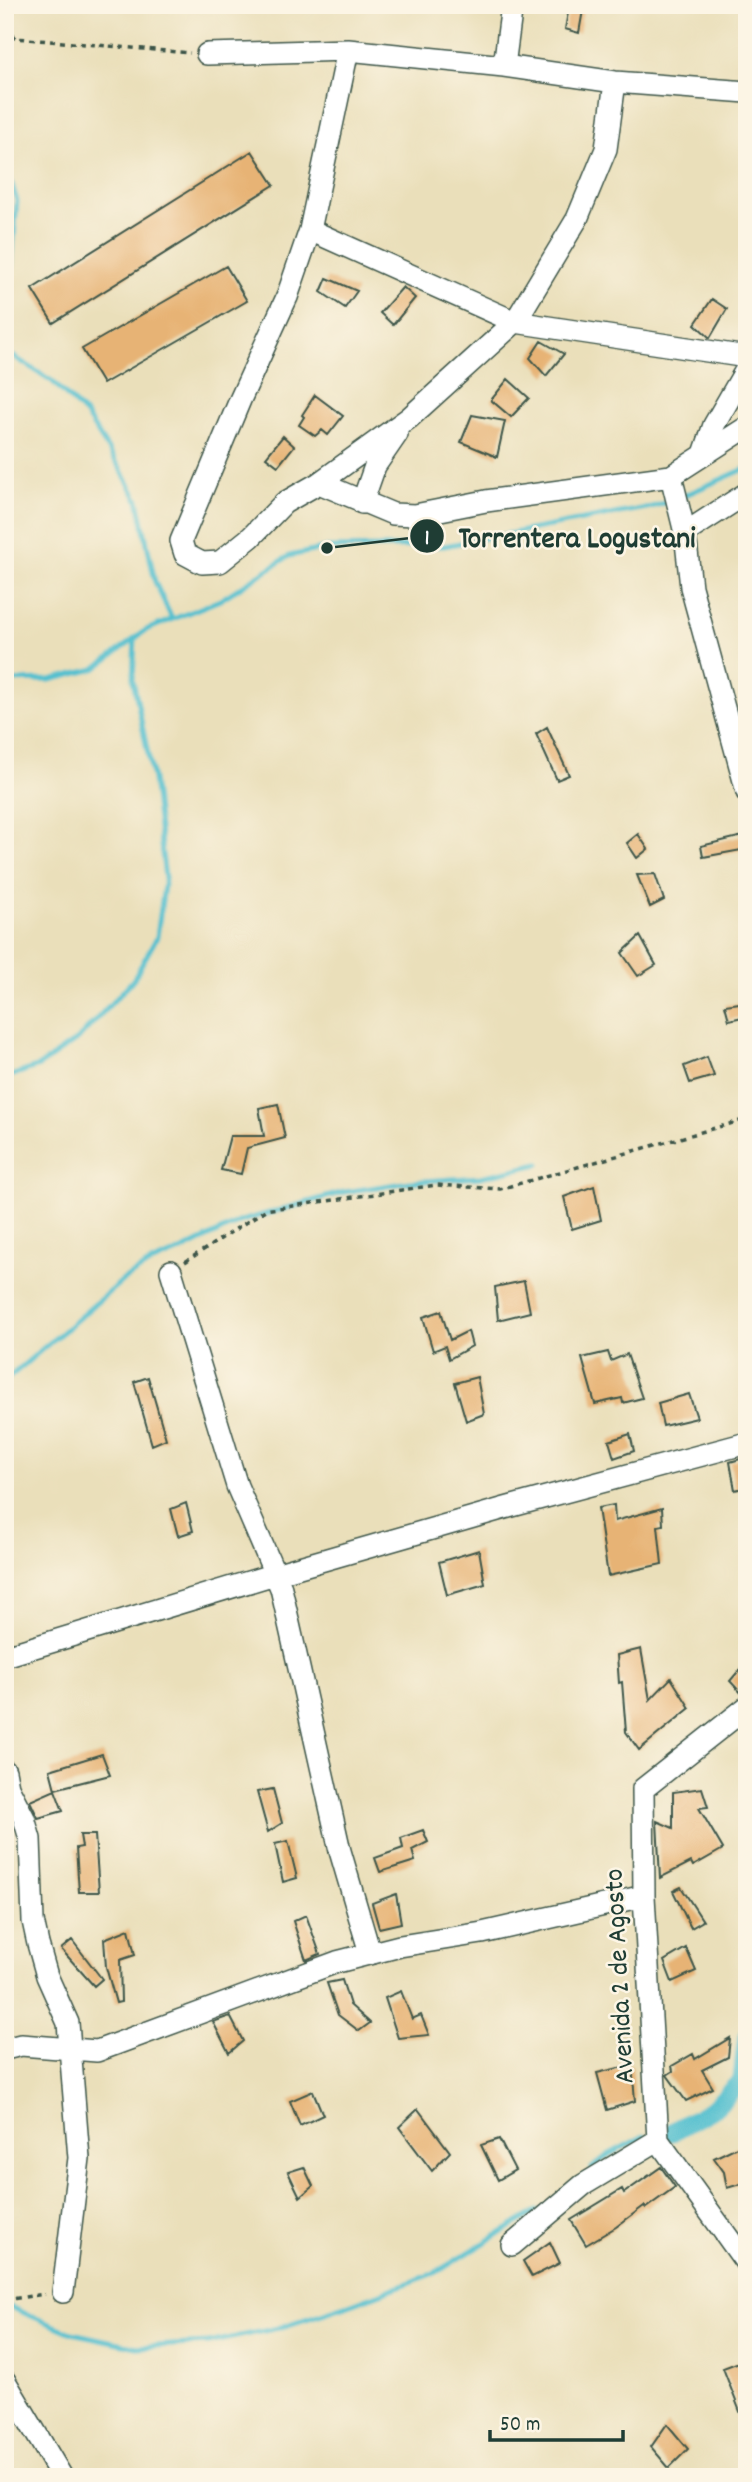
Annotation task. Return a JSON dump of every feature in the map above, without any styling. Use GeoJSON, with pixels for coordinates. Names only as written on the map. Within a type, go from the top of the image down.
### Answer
{"type":"FeatureCollection","features":[{"type":"Feature","properties":{"kind":"street"},"geometry":{"type":"LineString","coordinates":[[504,66],[512,5]]}},
{"type":"Feature","properties":{"kind":"street"},"geometry":{"type":"LineString","coordinates":[[348,50],[310,230],[287,297],[181,541],[186,554],[202,563],[220,562],[251,537],[284,503],[319,483],[409,418],[515,322],[582,207],[606,149],[615,82]]}},
{"type":"Feature","properties":{"kind":"street"},"geometry":{"type":"LineString","coordinates":[[207,54],[348,50],[504,66],[615,82],[747,92]]}},
{"type":"Feature","properties":{"kind":"street"},"geometry":{"type":"LineString","coordinates":[[310,230],[515,322],[747,357]]}},
{"type":"Feature","properties":{"kind":"street"},"geometry":{"type":"LineString","coordinates":[[704,454],[714,425],[747,368]]}},
{"type":"Feature","properties":{"kind":"street"},"geometry":{"type":"LineString","coordinates":[[362,503],[375,466],[409,418]]}},
{"type":"Feature","properties":{"kind":"street"},"geometry":{"type":"LineString","coordinates":[[319,483],[393,514],[415,515],[486,501],[675,490],[704,454],[747,427]]}},
{"type":"Feature","properties":{"kind":"street"},"geometry":{"type":"LineString","coordinates":[[675,490],[685,533],[691,587],[747,792]]}},
{"type":"Feature","properties":{"kind":"street"},"geometry":{"type":"LineString","coordinates":[[685,533],[747,493]]}},
{"type":"Feature","properties":{"kind":"street"},"geometry":{"type":"LineString","coordinates":[[171,1271],[237,1486],[281,1588],[340,1851],[370,1953]]}},
{"type":"Feature","properties":{"kind":"street"},"geometry":{"type":"LineString","coordinates":[[5,1656],[275,1574],[747,1443]]}},
{"type":"Feature","properties":{"kind":"street","name":"Avenida 2 de Agosto"},"geometry":{"type":"LineString","coordinates":[[658,2140],[644,1895],[643,1789],[747,1707]]}},
{"type":"Feature","properties":{"kind":"street"},"geometry":{"type":"LineString","coordinates":[[5,1771],[8,1787],[24,1818],[30,1839],[33,1921],[47,1976],[68,2023],[79,2158],[63,2292]]}},
{"type":"Feature","properties":{"kind":"street"},"geometry":{"type":"LineString","coordinates":[[5,2049],[21,2045],[97,2051],[337,1962],[400,1946],[482,1933],[644,1895]]}},
{"type":"Feature","properties":{"kind":"street"},"geometry":{"type":"LineString","coordinates":[[512,2245],[583,2185],[658,2140],[747,2264]]}},
{"type":"Feature","properties":{"kind":"street"},"geometry":{"type":"LineString","coordinates":[[5,2381],[62,2477]]}},
{"type":"Feature","properties":{"kind":"path"},"geometry":{"type":"LineString","coordinates":[[5,27],[15,38],[207,54]]}},
{"type":"Feature","properties":{"kind":"path"},"geometry":{"type":"LineString","coordinates":[[171,1271],[265,1210],[436,1185],[500,1189],[747,1119]]}},
{"type":"Feature","properties":{"kind":"path"},"geometry":{"type":"LineString","coordinates":[[5,2300],[63,2292]]}},
{"type":"Feature","properties":{"kind":"building"},"geometry":{"type":"Polygon","coordinates":[[[569,7],[583,10],[579,33],[565,29],[569,7]]]}},
{"type":"Feature","properties":{"kind":"building"},"geometry":{"type":"Polygon","coordinates":[[[252,151],[274,185],[53,323],[32,289],[252,151]]]}},
{"type":"Feature","properties":{"kind":"building"},"geometry":{"type":"Polygon","coordinates":[[[226,266],[247,301],[103,384],[82,349],[226,266]]]}},
{"type":"Feature","properties":{"kind":"building"},"geometry":{"type":"Polygon","coordinates":[[[327,278],[357,291],[345,308],[321,292],[327,278]]]}},
{"type":"Feature","properties":{"kind":"building"},"geometry":{"type":"Polygon","coordinates":[[[403,287],[415,298],[393,325],[380,313],[403,287]]]}},
{"type":"Feature","properties":{"kind":"building"},"geometry":{"type":"Polygon","coordinates":[[[712,299],[727,309],[710,338],[695,324],[712,299]]]}},
{"type":"Feature","properties":{"kind":"building"},"geometry":{"type":"Polygon","coordinates":[[[541,341],[564,354],[546,376],[530,358],[541,341]]]}},
{"type":"Feature","properties":{"kind":"building"},"geometry":{"type":"Polygon","coordinates":[[[508,379],[529,398],[511,417],[491,400],[508,379]]]}},
{"type":"Feature","properties":{"kind":"building"},"geometry":{"type":"Polygon","coordinates":[[[315,395],[343,416],[328,435],[322,430],[315,436],[299,425],[315,395]]]}},
{"type":"Feature","properties":{"kind":"building"},"geometry":{"type":"Polygon","coordinates":[[[472,415],[505,421],[497,457],[461,442],[472,415]]]}},
{"type":"Feature","properties":{"kind":"building"},"geometry":{"type":"Polygon","coordinates":[[[283,436],[294,446],[278,466],[266,457],[283,436]]]}},
{"type":"Feature","properties":{"kind":"building"},"geometry":{"type":"Polygon","coordinates":[[[547,727],[569,775],[557,780],[536,734],[547,727]]]}},
{"type":"Feature","properties":{"kind":"building"},"geometry":{"type":"Polygon","coordinates":[[[638,834],[648,849],[637,858],[627,843],[638,834]]]}},
{"type":"Feature","properties":{"kind":"building"},"geometry":{"type":"Polygon","coordinates":[[[747,835],[747,849],[703,857],[701,846],[747,835]]]}},
{"type":"Feature","properties":{"kind":"building"},"geometry":{"type":"Polygon","coordinates":[[[655,874],[664,900],[650,907],[637,875],[655,874]]]}},
{"type":"Feature","properties":{"kind":"building"},"geometry":{"type":"Polygon","coordinates":[[[640,936],[656,965],[638,976],[622,953],[640,936]]]}},
{"type":"Feature","properties":{"kind":"building"},"geometry":{"type":"Polygon","coordinates":[[[747,1002],[747,1016],[729,1020],[725,1005],[747,1002]]]}},
{"type":"Feature","properties":{"kind":"building"},"geometry":{"type":"Polygon","coordinates":[[[707,1057],[714,1076],[690,1083],[684,1066],[707,1057]]]}},
{"type":"Feature","properties":{"kind":"building"},"geometry":{"type":"Polygon","coordinates":[[[278,1104],[285,1138],[247,1148],[241,1174],[221,1170],[230,1136],[264,1136],[259,1108],[278,1104]]]}},
{"type":"Feature","properties":{"kind":"building"},"geometry":{"type":"Polygon","coordinates":[[[594,1186],[601,1220],[572,1229],[564,1197],[594,1186]]]}},
{"type":"Feature","properties":{"kind":"building"},"geometry":{"type":"Polygon","coordinates":[[[524,1281],[530,1312],[498,1320],[495,1287],[524,1281]]]}},
{"type":"Feature","properties":{"kind":"building"},"geometry":{"type":"Polygon","coordinates":[[[441,1311],[450,1340],[468,1331],[472,1346],[449,1359],[445,1346],[433,1351],[423,1317],[441,1311]]]}},
{"type":"Feature","properties":{"kind":"building"},"geometry":{"type":"Polygon","coordinates":[[[608,1352],[611,1361],[627,1354],[642,1398],[623,1403],[622,1398],[595,1404],[582,1358],[608,1352]]]}},
{"type":"Feature","properties":{"kind":"building"},"geometry":{"type":"Polygon","coordinates":[[[148,1377],[166,1439],[152,1445],[134,1382],[148,1377]]]}},
{"type":"Feature","properties":{"kind":"building"},"geometry":{"type":"Polygon","coordinates":[[[477,1377],[484,1414],[466,1421],[455,1383],[477,1377]]]}},
{"type":"Feature","properties":{"kind":"building"},"geometry":{"type":"Polygon","coordinates":[[[689,1394],[697,1418],[663,1426],[658,1403],[689,1394]]]}},
{"type":"Feature","properties":{"kind":"building"},"geometry":{"type":"Polygon","coordinates":[[[630,1434],[634,1451],[614,1458],[609,1441],[630,1434]]]}},
{"type":"Feature","properties":{"kind":"building"},"geometry":{"type":"Polygon","coordinates":[[[747,1457],[747,1487],[735,1490],[730,1462],[747,1457]]]}},
{"type":"Feature","properties":{"kind":"building"},"geometry":{"type":"Polygon","coordinates":[[[186,1503],[193,1531],[178,1536],[171,1509],[186,1503]]]}},
{"type":"Feature","properties":{"kind":"building"},"geometry":{"type":"Polygon","coordinates":[[[614,1505],[615,1521],[662,1508],[663,1525],[658,1526],[662,1564],[608,1576],[598,1508],[614,1505]]]}},
{"type":"Feature","properties":{"kind":"building"},"geometry":{"type":"Polygon","coordinates":[[[479,1550],[485,1584],[447,1595],[439,1562],[479,1550]]]}},
{"type":"Feature","properties":{"kind":"building"},"geometry":{"type":"Polygon","coordinates":[[[641,1649],[650,1700],[671,1678],[690,1708],[639,1750],[626,1732],[617,1655],[641,1649]]]}},
{"type":"Feature","properties":{"kind":"building"},"geometry":{"type":"Polygon","coordinates":[[[747,1661],[747,1694],[743,1695],[730,1681],[747,1661]]]}},
{"type":"Feature","properties":{"kind":"building"},"geometry":{"type":"Polygon","coordinates":[[[102,1754],[110,1775],[55,1789],[50,1770],[102,1754]]]}},
{"type":"Feature","properties":{"kind":"building"},"geometry":{"type":"Polygon","coordinates":[[[702,1788],[708,1807],[699,1808],[723,1849],[693,1866],[691,1862],[660,1878],[657,1821],[673,1828],[673,1792],[702,1788]]]}},
{"type":"Feature","properties":{"kind":"building"},"geometry":{"type":"Polygon","coordinates":[[[273,1789],[282,1823],[268,1832],[257,1792],[273,1789]]]}},
{"type":"Feature","properties":{"kind":"building"},"geometry":{"type":"Polygon","coordinates":[[[55,1790],[63,1811],[38,1818],[30,1801],[55,1790]]]}},
{"type":"Feature","properties":{"kind":"building"},"geometry":{"type":"Polygon","coordinates":[[[423,1830],[428,1842],[412,1850],[415,1861],[380,1872],[375,1858],[403,1848],[401,1838],[423,1830]]]}},
{"type":"Feature","properties":{"kind":"building"},"geometry":{"type":"Polygon","coordinates":[[[80,1835],[95,1835],[99,1892],[79,1892],[76,1848],[82,1847],[80,1835]]]}},
{"type":"Feature","properties":{"kind":"building"},"geometry":{"type":"Polygon","coordinates":[[[288,1841],[297,1878],[283,1882],[275,1844],[288,1841]]]}},
{"type":"Feature","properties":{"kind":"building"},"geometry":{"type":"Polygon","coordinates":[[[681,1887],[703,1921],[691,1928],[673,1891],[681,1887]]]}},
{"type":"Feature","properties":{"kind":"building"},"geometry":{"type":"Polygon","coordinates":[[[396,1894],[401,1923],[379,1928],[372,1903],[396,1894]]]}},
{"type":"Feature","properties":{"kind":"building"},"geometry":{"type":"Polygon","coordinates":[[[306,1915],[320,1954],[306,1960],[293,1921],[306,1915]]]}},
{"type":"Feature","properties":{"kind":"building"},"geometry":{"type":"Polygon","coordinates":[[[129,1929],[135,1955],[120,1960],[121,2002],[116,2003],[106,1967],[104,1939],[129,1929]]]}},
{"type":"Feature","properties":{"kind":"building"},"geometry":{"type":"Polygon","coordinates":[[[72,1940],[102,1979],[94,1986],[61,1949],[72,1940]]]}},
{"type":"Feature","properties":{"kind":"building"},"geometry":{"type":"Polygon","coordinates":[[[686,1948],[696,1971],[672,1982],[664,1961],[686,1948]]]}},
{"type":"Feature","properties":{"kind":"building"},"geometry":{"type":"Polygon","coordinates":[[[342,1980],[350,2005],[370,2023],[359,2031],[338,2015],[327,1983],[342,1980]]]}},
{"type":"Feature","properties":{"kind":"building"},"geometry":{"type":"Polygon","coordinates":[[[401,1991],[412,2019],[421,2015],[429,2035],[398,2038],[385,1998],[401,1991]]]}},
{"type":"Feature","properties":{"kind":"building"},"geometry":{"type":"Polygon","coordinates":[[[230,2016],[243,2041],[229,2053],[213,2022],[230,2016]]]}},
{"type":"Feature","properties":{"kind":"building"},"geometry":{"type":"Polygon","coordinates":[[[730,2038],[728,2057],[702,2070],[713,2088],[686,2101],[667,2075],[673,2071],[672,2066],[693,2054],[695,2059],[730,2038]]]}},
{"type":"Feature","properties":{"kind":"building"},"geometry":{"type":"Polygon","coordinates":[[[632,2065],[635,2101],[607,2110],[597,2073],[632,2065]]]}},
{"type":"Feature","properties":{"kind":"building"},"geometry":{"type":"Polygon","coordinates":[[[313,2091],[323,2115],[300,2126],[290,2101],[313,2091]]]}},
{"type":"Feature","properties":{"kind":"building"},"geometry":{"type":"Polygon","coordinates":[[[418,2109],[450,2152],[432,2171],[399,2127],[418,2109]]]}},
{"type":"Feature","properties":{"kind":"building"},"geometry":{"type":"Polygon","coordinates":[[[499,2139],[515,2170],[498,2180],[481,2145],[499,2139]]]}},
{"type":"Feature","properties":{"kind":"building"},"geometry":{"type":"Polygon","coordinates":[[[747,2142],[747,2182],[727,2188],[724,2172],[714,2158],[747,2142]]]}},
{"type":"Feature","properties":{"kind":"building"},"geometry":{"type":"Polygon","coordinates":[[[304,2167],[313,2186],[300,2197],[288,2172],[304,2167]]]}},
{"type":"Feature","properties":{"kind":"building"},"geometry":{"type":"Polygon","coordinates":[[[661,2167],[675,2187],[586,2245],[571,2220],[622,2189],[624,2193],[661,2167]]]}},
{"type":"Feature","properties":{"kind":"building"},"geometry":{"type":"Polygon","coordinates":[[[550,2242],[560,2263],[532,2277],[523,2261],[550,2242]]]}},
{"type":"Feature","properties":{"kind":"building"},"geometry":{"type":"Polygon","coordinates":[[[739,2362],[747,2381],[746,2427],[723,2368],[739,2362]]]}},
{"type":"Feature","properties":{"kind":"building"},"geometry":{"type":"Polygon","coordinates":[[[667,2424],[688,2449],[669,2468],[651,2447],[667,2424]]]}},
{"type":"Feature","properties":{"kind":"waterway"},"geometry":{"type":"LineString","coordinates":[[5,162],[17,201],[11,274],[5,291]]}},
{"type":"Feature","properties":{"kind":"waterway"},"geometry":{"type":"LineString","coordinates":[[5,351],[52,381],[86,415],[120,468],[138,500],[155,582],[172,619]]}},
{"type":"Feature","properties":{"kind":"waterway"},"geometry":{"type":"LineString","coordinates":[[683,496],[747,468]]}},
{"type":"Feature","properties":{"kind":"waterway"},"geometry":{"type":"LineString","coordinates":[[5,681],[50,680],[95,669],[146,630],[220,600],[289,556],[327,548],[444,546],[652,507],[670,501]]}},
{"type":"Feature","properties":{"kind":"waterway"},"geometry":{"type":"LineString","coordinates":[[5,1078],[39,1066],[78,1039],[133,980],[157,937],[165,878],[153,779],[133,680],[135,638]]}},
{"type":"Feature","properties":{"kind":"waterway"},"geometry":{"type":"LineString","coordinates":[[5,1381],[123,1280],[151,1263],[241,1221],[344,1192],[410,1182],[480,1177],[539,1164]]}},
{"type":"Feature","properties":{"kind":"waterway"},"geometry":{"type":"LineString","coordinates":[[672,2132],[714,2108],[742,2080],[747,2037]]}},
{"type":"Feature","properties":{"kind":"waterway"},"geometry":{"type":"LineString","coordinates":[[592,2168],[608,2155],[644,2136]]}},
{"type":"Feature","properties":{"kind":"waterway"},"geometry":{"type":"LineString","coordinates":[[5,2305],[72,2333],[137,2347],[208,2343],[278,2328],[435,2273],[537,2211]]}},
{"type":"Feature","properties":{"kind":"place","name":"Torrentera Logustani"},"geometry":{"type":"Point","coordinates":[327,548]}}]}
